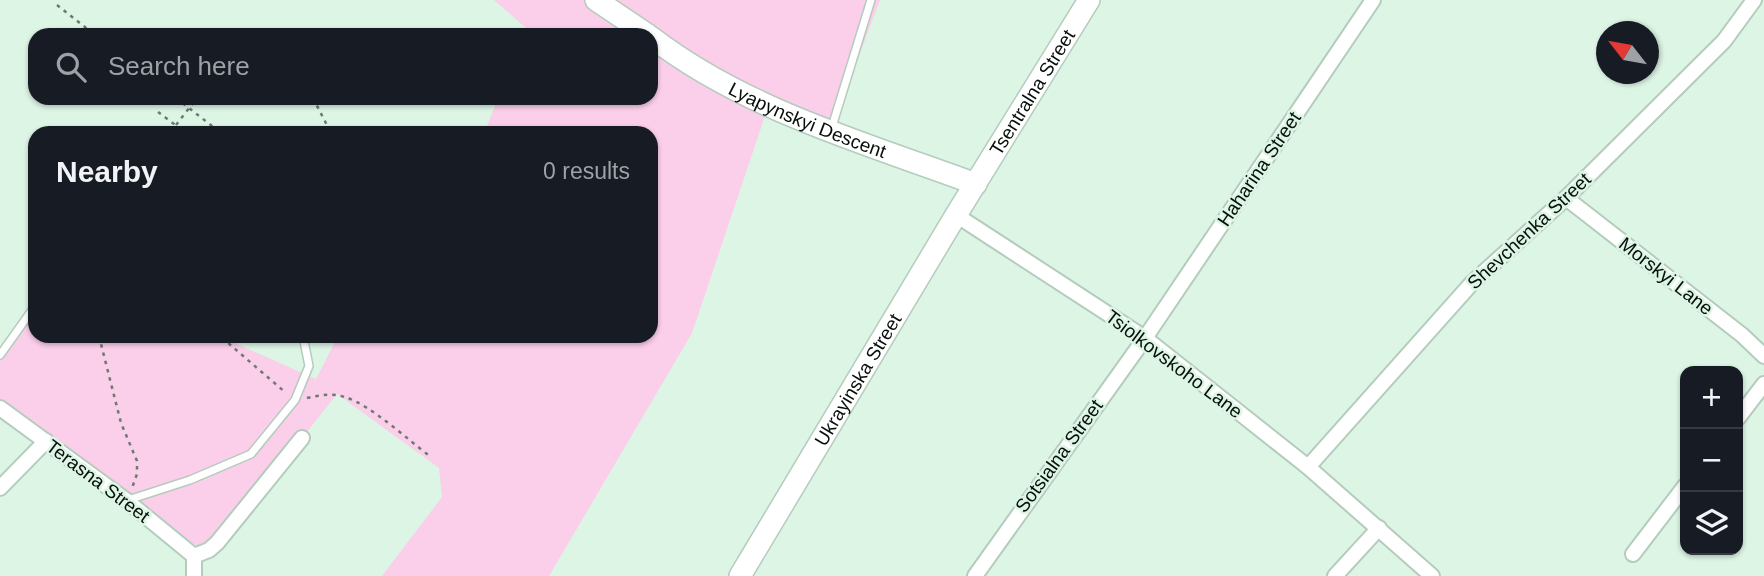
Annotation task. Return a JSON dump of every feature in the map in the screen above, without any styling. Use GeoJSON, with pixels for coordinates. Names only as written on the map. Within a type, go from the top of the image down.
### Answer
{"type":"FeatureCollection","features":[{"type":"Feature","properties":{"kind":"street","name":"Lyapynskyi Descent"},"geometry":{"type":"LineString","coordinates":[[596,0],[637,28]]}},
{"type":"Feature","properties":{"kind":"street","name":"Tsentralna Street"},"geometry":{"type":"LineString","coordinates":[[975,184],[1089,0]]}},
{"type":"Feature","properties":{"kind":"street","name":"Haharina Street"},"geometry":{"type":"LineString","coordinates":[[1145,338],[1373,0]]}},
{"type":"Feature","properties":{"kind":"street","name":"Shevchenka Street"},"geometry":{"type":"LineString","coordinates":[[1308,467],[1472,284],[1566,198],[1724,41],[1754,0]]}},
{"type":"Feature","properties":{"kind":"street","name":"Lyapynskyi Descent"},"geometry":{"type":"LineString","coordinates":[[658,42],[737,92],[831,131],[975,184]]}},
{"type":"Feature","properties":{"kind":"street","name":"Ukrayinska Street"},"geometry":{"type":"LineString","coordinates":[[740,576],[975,184]]}},
{"type":"Feature","properties":{"kind":"street","name":"Morskyi Lane"},"geometry":{"type":"LineString","coordinates":[[1566,198],[1764,355]]}},
{"type":"Feature","properties":{"kind":"street","name":"Tsiolkovskoho Lane"},"geometry":{"type":"LineString","coordinates":[[956,215],[1145,338],[1308,467],[1432,576]]}},
{"type":"Feature","properties":{"kind":"street","name":"Sotsialna Street"},"geometry":{"type":"LineString","coordinates":[[975,576],[1145,338]]}},
{"type":"Feature","properties":{"kind":"street"},"geometry":{"type":"LineString","coordinates":[[1743,411],[1764,384]]}},
{"type":"Feature","properties":{"kind":"street","name":"Terasna Street"},"geometry":{"type":"LineString","coordinates":[[0,408],[127,501],[194,556]]}},
{"type":"Feature","properties":{"kind":"street"},"geometry":{"type":"LineString","coordinates":[[194,576],[194,556],[209,550],[217,543],[302,438]]}},
{"type":"Feature","properties":{"kind":"street"},"geometry":{"type":"LineString","coordinates":[[0,488],[46,441]]}},
{"type":"Feature","properties":{"kind":"street"},"geometry":{"type":"LineString","coordinates":[[1633,554],[1680,492]]}},
{"type":"Feature","properties":{"kind":"street"},"geometry":{"type":"LineString","coordinates":[[1335,576],[1379,528]]}},
{"type":"Feature","properties":{"kind":"lane"},"geometry":{"type":"LineString","coordinates":[[831,131],[871,0]]}},
{"type":"Feature","properties":{"kind":"lane"},"geometry":{"type":"LineString","coordinates":[[0,355],[28,316]]}},
{"type":"Feature","properties":{"kind":"lane"},"geometry":{"type":"LineString","coordinates":[[127,501],[190,480],[251,454],[295,400],[309,366],[304,343]]}},
{"type":"Feature","properties":{"kind":"path"},"geometry":{"type":"LineString","coordinates":[[57,5],[86,28]]}},
{"type":"Feature","properties":{"kind":"path"},"geometry":{"type":"LineString","coordinates":[[185,105],[211,126]]}},
{"type":"Feature","properties":{"kind":"path"},"geometry":{"type":"LineString","coordinates":[[158,111],[176,125],[191,105]]}},
{"type":"Feature","properties":{"kind":"path"},"geometry":{"type":"LineString","coordinates":[[317,105],[327,126]]}},
{"type":"Feature","properties":{"kind":"path"},"geometry":{"type":"LineString","coordinates":[[101,343],[121,424],[137,461],[137,474],[127,501]]}},
{"type":"Feature","properties":{"kind":"path"},"geometry":{"type":"LineString","coordinates":[[228,343],[295,400],[325,394],[345,397],[364,407],[431,457]]}},
{"type":"Feature","properties":{"kind":"shaded area"},"geometry":{"type":"Polygon","coordinates":[[[494,0],[880,0],[831,131],[768,107],[692,333],[549,576],[382,576],[442,497],[439,468],[337,394],[210,554],[127,501],[0,408],[0,355],[28,316],[28,343],[235,343],[316,379],[334,343],[658,343],[658,126],[487,126],[495,105],[658,105],[658,28],[525,27],[494,0]]]}}]}
